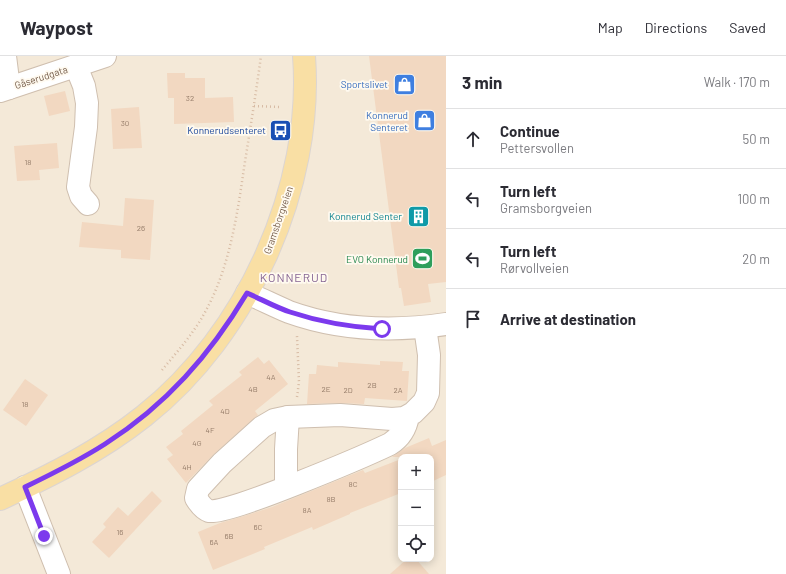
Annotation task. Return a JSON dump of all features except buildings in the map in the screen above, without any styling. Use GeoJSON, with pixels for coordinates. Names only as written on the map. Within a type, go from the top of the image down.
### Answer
{"type":"FeatureCollection","features":[{"type":"Feature","properties":{"kind":"main road","name":"Gramsborgveien"},"geometry":{"type":"LineString","coordinates":[[2,494],[25,487],[104,445],[145,415],[196,366],[226,327],[247,293],[263,262],[284,210],[298,157],[305,102],[304,56]]}},
{"type":"Feature","properties":{"kind":"street"},"geometry":{"type":"LineString","coordinates":[[5,56],[5,89]]}},
{"type":"Feature","properties":{"kind":"street","name":"Gåserudgata"},"geometry":{"type":"LineString","coordinates":[[5,89],[105,56]]}},
{"type":"Feature","properties":{"kind":"street"},"geometry":{"type":"LineString","coordinates":[[76,66],[84,86],[87,103],[86,127],[78,187],[81,196],[88,204]]}},
{"type":"Feature","properties":{"kind":"street"},"geometry":{"type":"LineString","coordinates":[[247,293],[288,311],[341,325],[382,329],[436,326],[428,355],[428,393],[421,406],[408,416],[392,419],[346,416],[292,417],[274,420],[254,434],[198,489],[196,498],[201,506],[205,509],[213,511],[231,508],[374,452],[390,444],[402,432],[406,425],[408,416]]}},
{"type":"Feature","properties":{"kind":"street"},"geometry":{"type":"LineString","coordinates":[[286,487],[286,449],[292,417]]}},
{"type":"Feature","properties":{"kind":"street"},"geometry":{"type":"LineString","coordinates":[[25,487],[59,574]]}},
{"type":"Feature","properties":{"kind":"path"},"geometry":{"type":"LineString","coordinates":[[159,373],[192,332],[204,314],[216,289],[229,248],[241,188],[261,56]]}},
{"type":"Feature","properties":{"kind":"path"},"geometry":{"type":"LineString","coordinates":[[254,106],[281,107]]}},
{"type":"Feature","properties":{"kind":"path"},"geometry":{"type":"LineString","coordinates":[[292,417],[299,382],[297,330]]}},
{"type":"Feature","properties":{"kind":"shaded area"},"geometry":{"type":"Polygon","coordinates":[[[0,56],[446,56],[446,574],[0,574],[0,56]]]}},
{"type":"Feature","properties":{"kind":"place","name":"Sportslivet"},"geometry":{"type":"Point","coordinates":[404,84]}},
{"type":"Feature","properties":{"kind":"place","name":"Konnerud Senteret"},"geometry":{"type":"Point","coordinates":[424,121]}},
{"type":"Feature","properties":{"kind":"place","name":"Konnerudsenteret"},"geometry":{"type":"Point","coordinates":[281,130]}},
{"type":"Feature","properties":{"kind":"place","name":"Konnerud Senter"},"geometry":{"type":"Point","coordinates":[418,216]}},
{"type":"Feature","properties":{"kind":"place","name":"EVO Konnerud"},"geometry":{"type":"Point","coordinates":[423,259]}},
{"type":"Feature","properties":{"kind":"district","name":"KONNERUD"},"geometry":{"type":"Point","coordinates":[294,277]}},
{"type":"Feature","properties":{"kind":"route"},"geometry":{"type":"LineString","coordinates":[[44,536],[25,487],[104,445],[145,415],[196,366],[226,327],[247,293],[305,317],[341,325],[382,329]]}}]}
